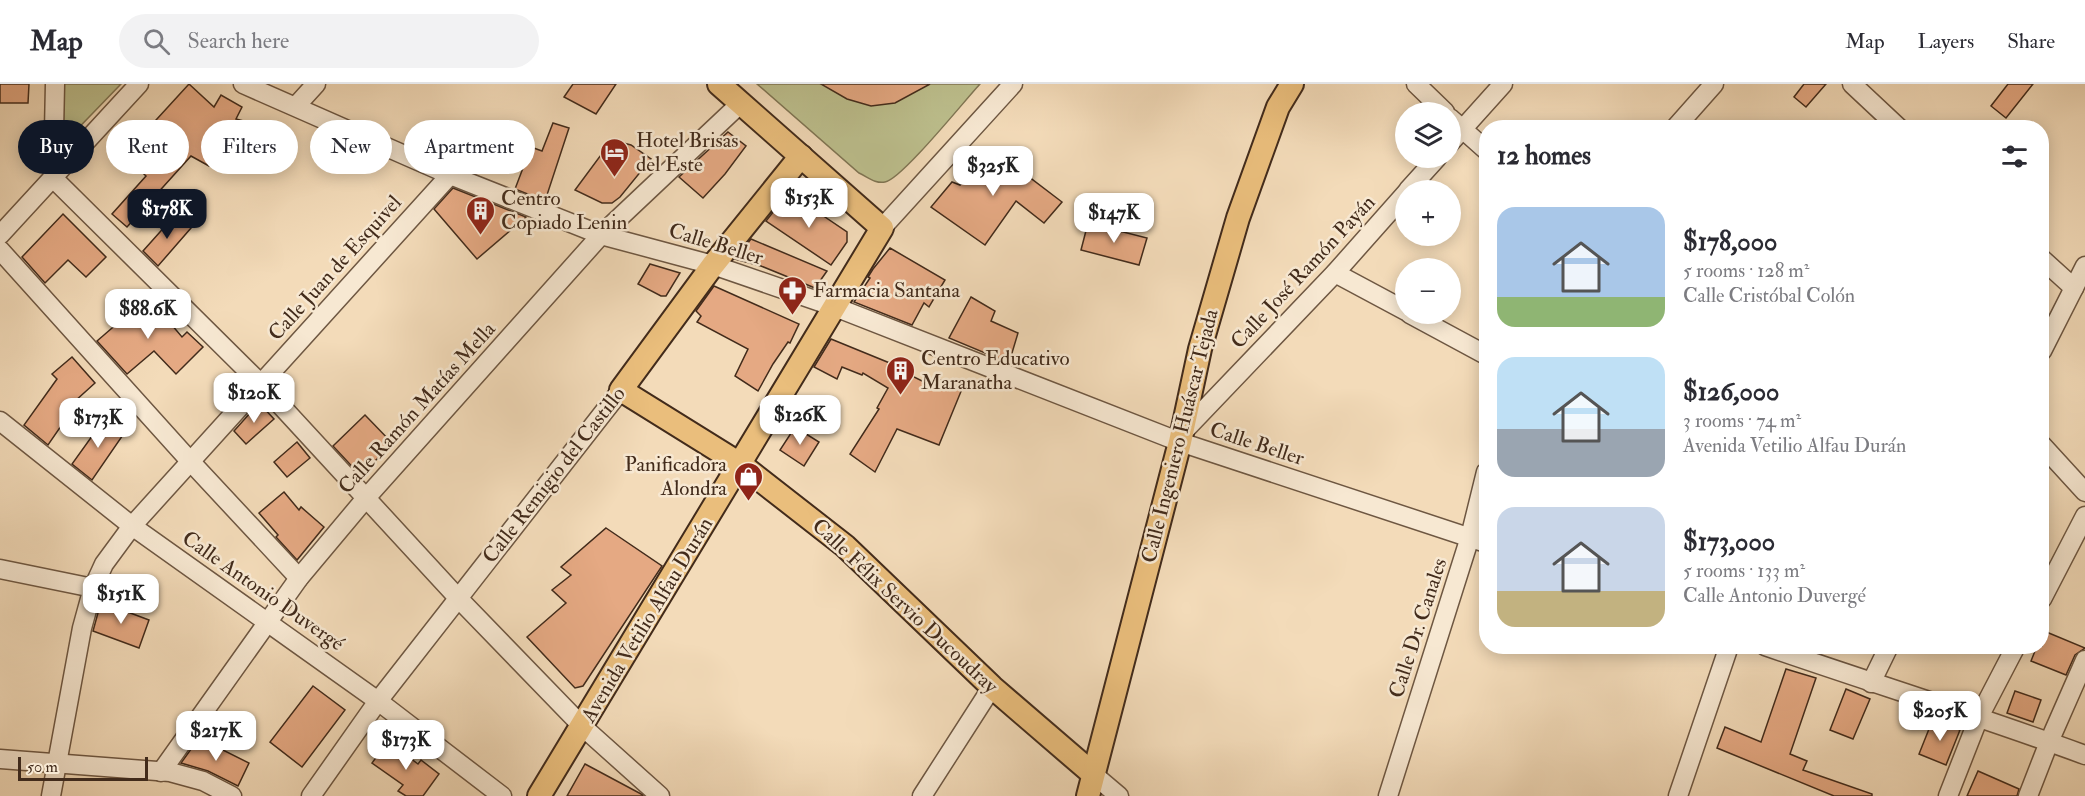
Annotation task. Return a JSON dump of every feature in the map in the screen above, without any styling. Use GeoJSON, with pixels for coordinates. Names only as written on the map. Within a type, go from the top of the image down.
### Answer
{"type":"FeatureCollection","features":[{"type":"Feature","properties":{"kind":"main road"},"geometry":{"type":"LineString","coordinates":[[719,84],[882,228]]}},
{"type":"Feature","properties":{"kind":"main road","name":"Calle Ingeniero Huáscar Tejada"},"geometry":{"type":"LineString","coordinates":[[1090,785],[1181,437],[1200,348],[1238,218],[1278,107],[1292,84]]}},
{"type":"Feature","properties":{"kind":"main road","name":"Calle Remigio del Castillo"},"geometry":{"type":"LineString","coordinates":[[621,390],[713,265],[801,156]]}},
{"type":"Feature","properties":{"kind":"main road","name":"Avenida Vetilio Alfau Durán"},"geometry":{"type":"LineString","coordinates":[[540,796],[882,228]]}},
{"type":"Feature","properties":{"kind":"main road","name":"Calle Félix Servio Ducoudray"},"geometry":{"type":"LineString","coordinates":[[621,390],[740,464],[845,546],[1090,785]]}},
{"type":"Feature","properties":{"kind":"street"},"geometry":{"type":"LineString","coordinates":[[55,84],[53,178],[261,384],[459,599],[583,727],[660,796]]}},
{"type":"Feature","properties":{"kind":"street"},"geometry":{"type":"LineString","coordinates":[[0,235],[139,84]]}},
{"type":"Feature","properties":{"kind":"street","name":"Calle Beller"},"geometry":{"type":"LineString","coordinates":[[243,84],[450,175],[601,235],[713,265],[835,307],[1181,437],[1478,540]]}},
{"type":"Feature","properties":{"kind":"street"},"geometry":{"type":"LineString","coordinates":[[296,106],[316,84]]}},
{"type":"Feature","properties":{"kind":"street"},"geometry":{"type":"LineString","coordinates":[[882,228],[1013,84]]}},
{"type":"Feature","properties":{"kind":"street"},"geometry":{"type":"LineString","coordinates":[[1416,84],[1435,102]]}},
{"type":"Feature","properties":{"kind":"street"},"geometry":{"type":"LineString","coordinates":[[1461,123],[1503,84]]}},
{"type":"Feature","properties":{"kind":"street"},"geometry":{"type":"LineString","coordinates":[[1686,120],[1714,84]]}},
{"type":"Feature","properties":{"kind":"street"},"geometry":{"type":"LineString","coordinates":[[1852,84],[1890,120]]}},
{"type":"Feature","properties":{"kind":"street","name":"Calle Ramón Matías Mella"},"geometry":{"type":"LineString","coordinates":[[161,772],[299,578],[366,498],[601,235],[741,103]]}},
{"type":"Feature","properties":{"kind":"street"},"geometry":{"type":"LineString","coordinates":[[1461,134],[1479,146]]}},
{"type":"Feature","properties":{"kind":"street","name":"Calle José Ramón Payán"},"geometry":{"type":"LineString","coordinates":[[1418,180],[1428,168]]}},
{"type":"Feature","properties":{"kind":"street","name":"Calle Juan de Esquivel"},"geometry":{"type":"LineString","coordinates":[[51,796],[82,628],[93,588],[104,564],[132,526],[450,175]]}},
{"type":"Feature","properties":{"kind":"street","name":"Calle José Ramón Payán"},"geometry":{"type":"LineString","coordinates":[[1181,437],[1395,206]]}},
{"type":"Feature","properties":{"kind":"street"},"geometry":{"type":"LineString","coordinates":[[0,250],[299,578]]}},
{"type":"Feature","properties":{"kind":"street"},"geometry":{"type":"LineString","coordinates":[[2049,265],[2074,288]]}},
{"type":"Feature","properties":{"kind":"street"},"geometry":{"type":"LineString","coordinates":[[2049,337],[2085,266]]}},
{"type":"Feature","properties":{"kind":"street"},"geometry":{"type":"LineString","coordinates":[[1335,273],[1395,305]]}},
{"type":"Feature","properties":{"kind":"street"},"geometry":{"type":"LineString","coordinates":[[1429,324],[1479,351]]}},
{"type":"Feature","properties":{"kind":"street","name":"Calle Remigio del Castillo"},"geometry":{"type":"LineString","coordinates":[[311,796],[378,701],[621,390]]}},
{"type":"Feature","properties":{"kind":"street","name":"Calle Antonio Duvergé"},"geometry":{"type":"LineString","coordinates":[[0,421],[132,526],[378,701],[502,796]]}},
{"type":"Feature","properties":{"kind":"street"},"geometry":{"type":"LineString","coordinates":[[2049,453],[2085,492]]}},
{"type":"Feature","properties":{"kind":"street"},"geometry":{"type":"LineString","coordinates":[[2049,586],[2084,519]]}},
{"type":"Feature","properties":{"kind":"street","name":"Calle Dr. Canales"},"geometry":{"type":"LineString","coordinates":[[1388,796],[1478,540]]}},
{"type":"Feature","properties":{"kind":"street"},"geometry":{"type":"LineString","coordinates":[[0,569],[93,588]]}},
{"type":"Feature","properties":{"kind":"street"},"geometry":{"type":"LineString","coordinates":[[1678,796],[1726,654]]}},
{"type":"Feature","properties":{"kind":"street"},"geometry":{"type":"LineString","coordinates":[[1788,654],[1979,717],[2085,755]]}},
{"type":"Feature","properties":{"kind":"street"},"geometry":{"type":"LineString","coordinates":[[1871,683],[1885,654]]}},
{"type":"Feature","properties":{"kind":"street"},"geometry":{"type":"LineString","coordinates":[[1948,796],[1979,717],[2012,654]]}},
{"type":"Feature","properties":{"kind":"street"},"geometry":{"type":"LineString","coordinates":[[2028,796],[2085,660]]}},
{"type":"Feature","properties":{"kind":"street"},"geometry":{"type":"LineString","coordinates":[[922,796],[992,687]]}},
{"type":"Feature","properties":{"kind":"street"},"geometry":{"type":"LineString","coordinates":[[0,759],[170,772],[203,781],[232,796]]}},
{"type":"Feature","properties":{"kind":"street","name":"Calle Félix Servio Ducoudray"},"geometry":{"type":"LineString","coordinates":[[1090,785],[1119,796]]}},
{"type":"Feature","properties":{"kind":"green space"},"geometry":{"type":"Polygon","coordinates":[[[63,84],[121,84],[86,120],[61,120],[63,84]]]}},
{"type":"Feature","properties":{"kind":"green space"},"geometry":{"type":"Polygon","coordinates":[[[757,84],[980,84],[904,168],[893,178],[881,182],[859,173],[757,84]]]}},
{"type":"Feature","properties":{"kind":"building"},"geometry":{"type":"Polygon","coordinates":[[[0,84],[29,84],[28,103],[0,103],[0,84]]]}},
{"type":"Feature","properties":{"kind":"building"},"geometry":{"type":"Polygon","coordinates":[[[189,84],[214,107],[221,95],[242,107],[236,119],[240,120],[201,120],[201,162],[191,156],[189,158],[189,120],[156,120],[189,84]]]}},
{"type":"Feature","properties":{"kind":"building"},"geometry":{"type":"Polygon","coordinates":[[[573,84],[616,84],[596,114],[564,97],[573,84]]]}},
{"type":"Feature","properties":{"kind":"building"},"geometry":{"type":"Polygon","coordinates":[[[821,84],[930,84],[895,103],[871,106],[847,99],[821,84]]]}},
{"type":"Feature","properties":{"kind":"building"},"geometry":{"type":"Polygon","coordinates":[[[1804,84],[1826,84],[1806,107],[1794,97],[1804,84]]]}},
{"type":"Feature","properties":{"kind":"building"},"geometry":{"type":"Polygon","coordinates":[[[2008,84],[2033,84],[2006,118],[1991,106],[2008,84]]]}},
{"type":"Feature","properties":{"kind":"building"},"geometry":{"type":"Polygon","coordinates":[[[553,123],[569,128],[545,201],[515,189],[521,174],[535,174],[535,148],[542,151],[553,123]]]}},
{"type":"Feature","properties":{"kind":"building"},"geometry":{"type":"Polygon","coordinates":[[[728,132],[746,146],[703,198],[679,177],[728,132]]]}},
{"type":"Feature","properties":{"kind":"building"},"geometry":{"type":"Polygon","coordinates":[[[612,140],[631,145],[651,159],[620,197],[612,203],[602,203],[575,190],[612,140]]]}},
{"type":"Feature","properties":{"kind":"building"},"geometry":{"type":"Polygon","coordinates":[[[991,148],[1062,202],[1044,223],[1016,201],[985,245],[931,207],[952,182],[960,185],[991,148]]]}},
{"type":"Feature","properties":{"kind":"building"},"geometry":{"type":"Polygon","coordinates":[[[144,174],[175,174],[127,227],[112,214],[146,176],[144,174]]]}},
{"type":"Feature","properties":{"kind":"building","name":"Centro Copiado Lenin"},"geometry":{"type":"Polygon","coordinates":[[[453,188],[526,217],[477,259],[434,209],[453,188]]]}},
{"type":"Feature","properties":{"kind":"building"},"geometry":{"type":"Polygon","coordinates":[[[789,192],[817,216],[819,213],[847,232],[847,242],[831,265],[766,221],[789,192]]]}},
{"type":"Feature","properties":{"kind":"building"},"geometry":{"type":"Polygon","coordinates":[[[63,214],[106,257],[86,277],[68,260],[45,283],[22,257],[63,214]]]}},
{"type":"Feature","properties":{"kind":"building"},"geometry":{"type":"Polygon","coordinates":[[[176,214],[191,228],[158,266],[143,251],[176,214]]]}},
{"type":"Feature","properties":{"kind":"building"},"geometry":{"type":"Polygon","coordinates":[[[1088,223],[1147,238],[1139,265],[1081,250],[1088,223]]]}},
{"type":"Feature","properties":{"kind":"building"},"geometry":{"type":"Polygon","coordinates":[[[751,239],[827,271],[815,288],[761,266],[735,259],[751,239]]]}},
{"type":"Feature","properties":{"kind":"building"},"geometry":{"type":"Polygon","coordinates":[[[890,248],[945,280],[929,307],[924,303],[912,325],[854,302],[870,278],[868,277],[873,269],[890,248]]]}},
{"type":"Feature","properties":{"kind":"building"},"geometry":{"type":"Polygon","coordinates":[[[650,264],[680,273],[666,296],[661,296],[638,284],[650,264]]]}},
{"type":"Feature","properties":{"kind":"building"},"geometry":{"type":"Polygon","coordinates":[[[714,286],[799,324],[790,343],[788,342],[773,364],[758,391],[735,376],[748,349],[697,322],[701,316],[696,311],[714,286]]]}},
{"type":"Feature","properties":{"kind":"building"},"geometry":{"type":"Polygon","coordinates":[[[148,297],[182,337],[187,332],[203,347],[176,374],[154,351],[127,374],[97,341],[148,297]]]}},
{"type":"Feature","properties":{"kind":"building"},"geometry":{"type":"Polygon","coordinates":[[[971,297],[995,311],[991,321],[1018,333],[1009,363],[949,338],[971,297]]]}},
{"type":"Feature","properties":{"kind":"building"},"geometry":{"type":"Polygon","coordinates":[[[831,339],[897,366],[896,368],[934,387],[938,379],[962,389],[939,445],[897,429],[875,472],[850,454],[879,409],[877,408],[888,388],[863,373],[862,375],[842,367],[837,379],[814,367],[831,339]]]}},
{"type":"Feature","properties":{"kind":"building"},"geometry":{"type":"Polygon","coordinates":[[[72,357],[95,383],[63,412],[68,416],[48,445],[24,425],[57,379],[52,374],[72,357]]]}},
{"type":"Feature","properties":{"kind":"building"},"geometry":{"type":"Polygon","coordinates":[[[259,403],[274,419],[246,444],[234,431],[259,403]]]}},
{"type":"Feature","properties":{"kind":"building"},"geometry":{"type":"Polygon","coordinates":[[[365,415],[393,444],[360,475],[333,446],[365,415]]]}},
{"type":"Feature","properties":{"kind":"building"},"geometry":{"type":"Polygon","coordinates":[[[105,418],[125,432],[92,480],[72,464],[105,418]]]}},
{"type":"Feature","properties":{"kind":"building"},"geometry":{"type":"Polygon","coordinates":[[[795,427],[819,442],[804,466],[780,450],[795,427]]]}},
{"type":"Feature","properties":{"kind":"building"},"geometry":{"type":"Polygon","coordinates":[[[297,442],[310,458],[287,477],[274,462],[297,442]]]}},
{"type":"Feature","properties":{"kind":"building"},"geometry":{"type":"Polygon","coordinates":[[[284,492],[299,510],[301,507],[324,527],[297,560],[276,537],[278,535],[259,513],[284,492]]]}},
{"type":"Feature","properties":{"kind":"building"},"geometry":{"type":"Polygon","coordinates":[[[606,528],[662,566],[583,686],[575,688],[527,637],[566,603],[552,590],[571,575],[561,567],[606,528]]]}},
{"type":"Feature","properties":{"kind":"building"},"geometry":{"type":"Polygon","coordinates":[[[101,602],[149,620],[139,648],[93,631],[101,602]]]}},
{"type":"Feature","properties":{"kind":"building"},"geometry":{"type":"Polygon","coordinates":[[[2049,633],[2085,648],[2075,655],[2066,675],[2031,661],[2034,654],[2049,654],[2049,633]]]}},
{"type":"Feature","properties":{"kind":"building"},"geometry":{"type":"Polygon","coordinates":[[[1786,669],[1816,678],[1790,754],[1807,761],[1803,770],[1872,794],[1872,796],[1834,796],[1717,748],[1725,727],[1761,742],[1786,669]]]}},
{"type":"Feature","properties":{"kind":"building"},"geometry":{"type":"Polygon","coordinates":[[[313,686],[345,710],[302,767],[270,742],[313,686]]]}},
{"type":"Feature","properties":{"kind":"building"},"geometry":{"type":"Polygon","coordinates":[[[1846,689],[1870,699],[1853,739],[1830,730],[1846,689]]]}},
{"type":"Feature","properties":{"kind":"building"},"geometry":{"type":"Polygon","coordinates":[[[2015,691],[2041,700],[2033,722],[2007,713],[2015,691]]]}},
{"type":"Feature","properties":{"kind":"building"},"geometry":{"type":"Polygon","coordinates":[[[1933,719],[1960,730],[1946,765],[1919,754],[1933,719]]]}},
{"type":"Feature","properties":{"kind":"building"},"geometry":{"type":"Polygon","coordinates":[[[199,738],[249,763],[238,786],[208,771],[181,763],[199,738]]]}},
{"type":"Feature","properties":{"kind":"building"},"geometry":{"type":"Polygon","coordinates":[[[388,741],[418,764],[421,760],[439,774],[423,796],[406,796],[398,791],[403,785],[372,763],[388,741]]]}},
{"type":"Feature","properties":{"kind":"building"},"geometry":{"type":"Polygon","coordinates":[[[585,764],[643,795],[643,796],[567,796],[585,764]]]}},
{"type":"Feature","properties":{"kind":"building"},"geometry":{"type":"Polygon","coordinates":[[[1978,771],[2019,789],[2017,796],[1967,796],[1978,771]]]}},
{"type":"Feature","properties":{"kind":"place","name":"Hotel Brisas del Este"},"geometry":{"type":"Point","coordinates":[615,178]}},
{"type":"Feature","properties":{"kind":"place","name":"Centro Copiado Lenin"},"geometry":{"type":"Point","coordinates":[480,236]}},
{"type":"Feature","properties":{"kind":"place","name":"Farmacia Santana"},"geometry":{"type":"Point","coordinates":[792,316]}},
{"type":"Feature","properties":{"kind":"place","name":"Centro Educativo Maranatha"},"geometry":{"type":"Point","coordinates":[900,396]}},
{"type":"Feature","properties":{"kind":"place","name":"Panificadora Alondra"},"geometry":{"type":"Point","coordinates":[748,502]}}]}
